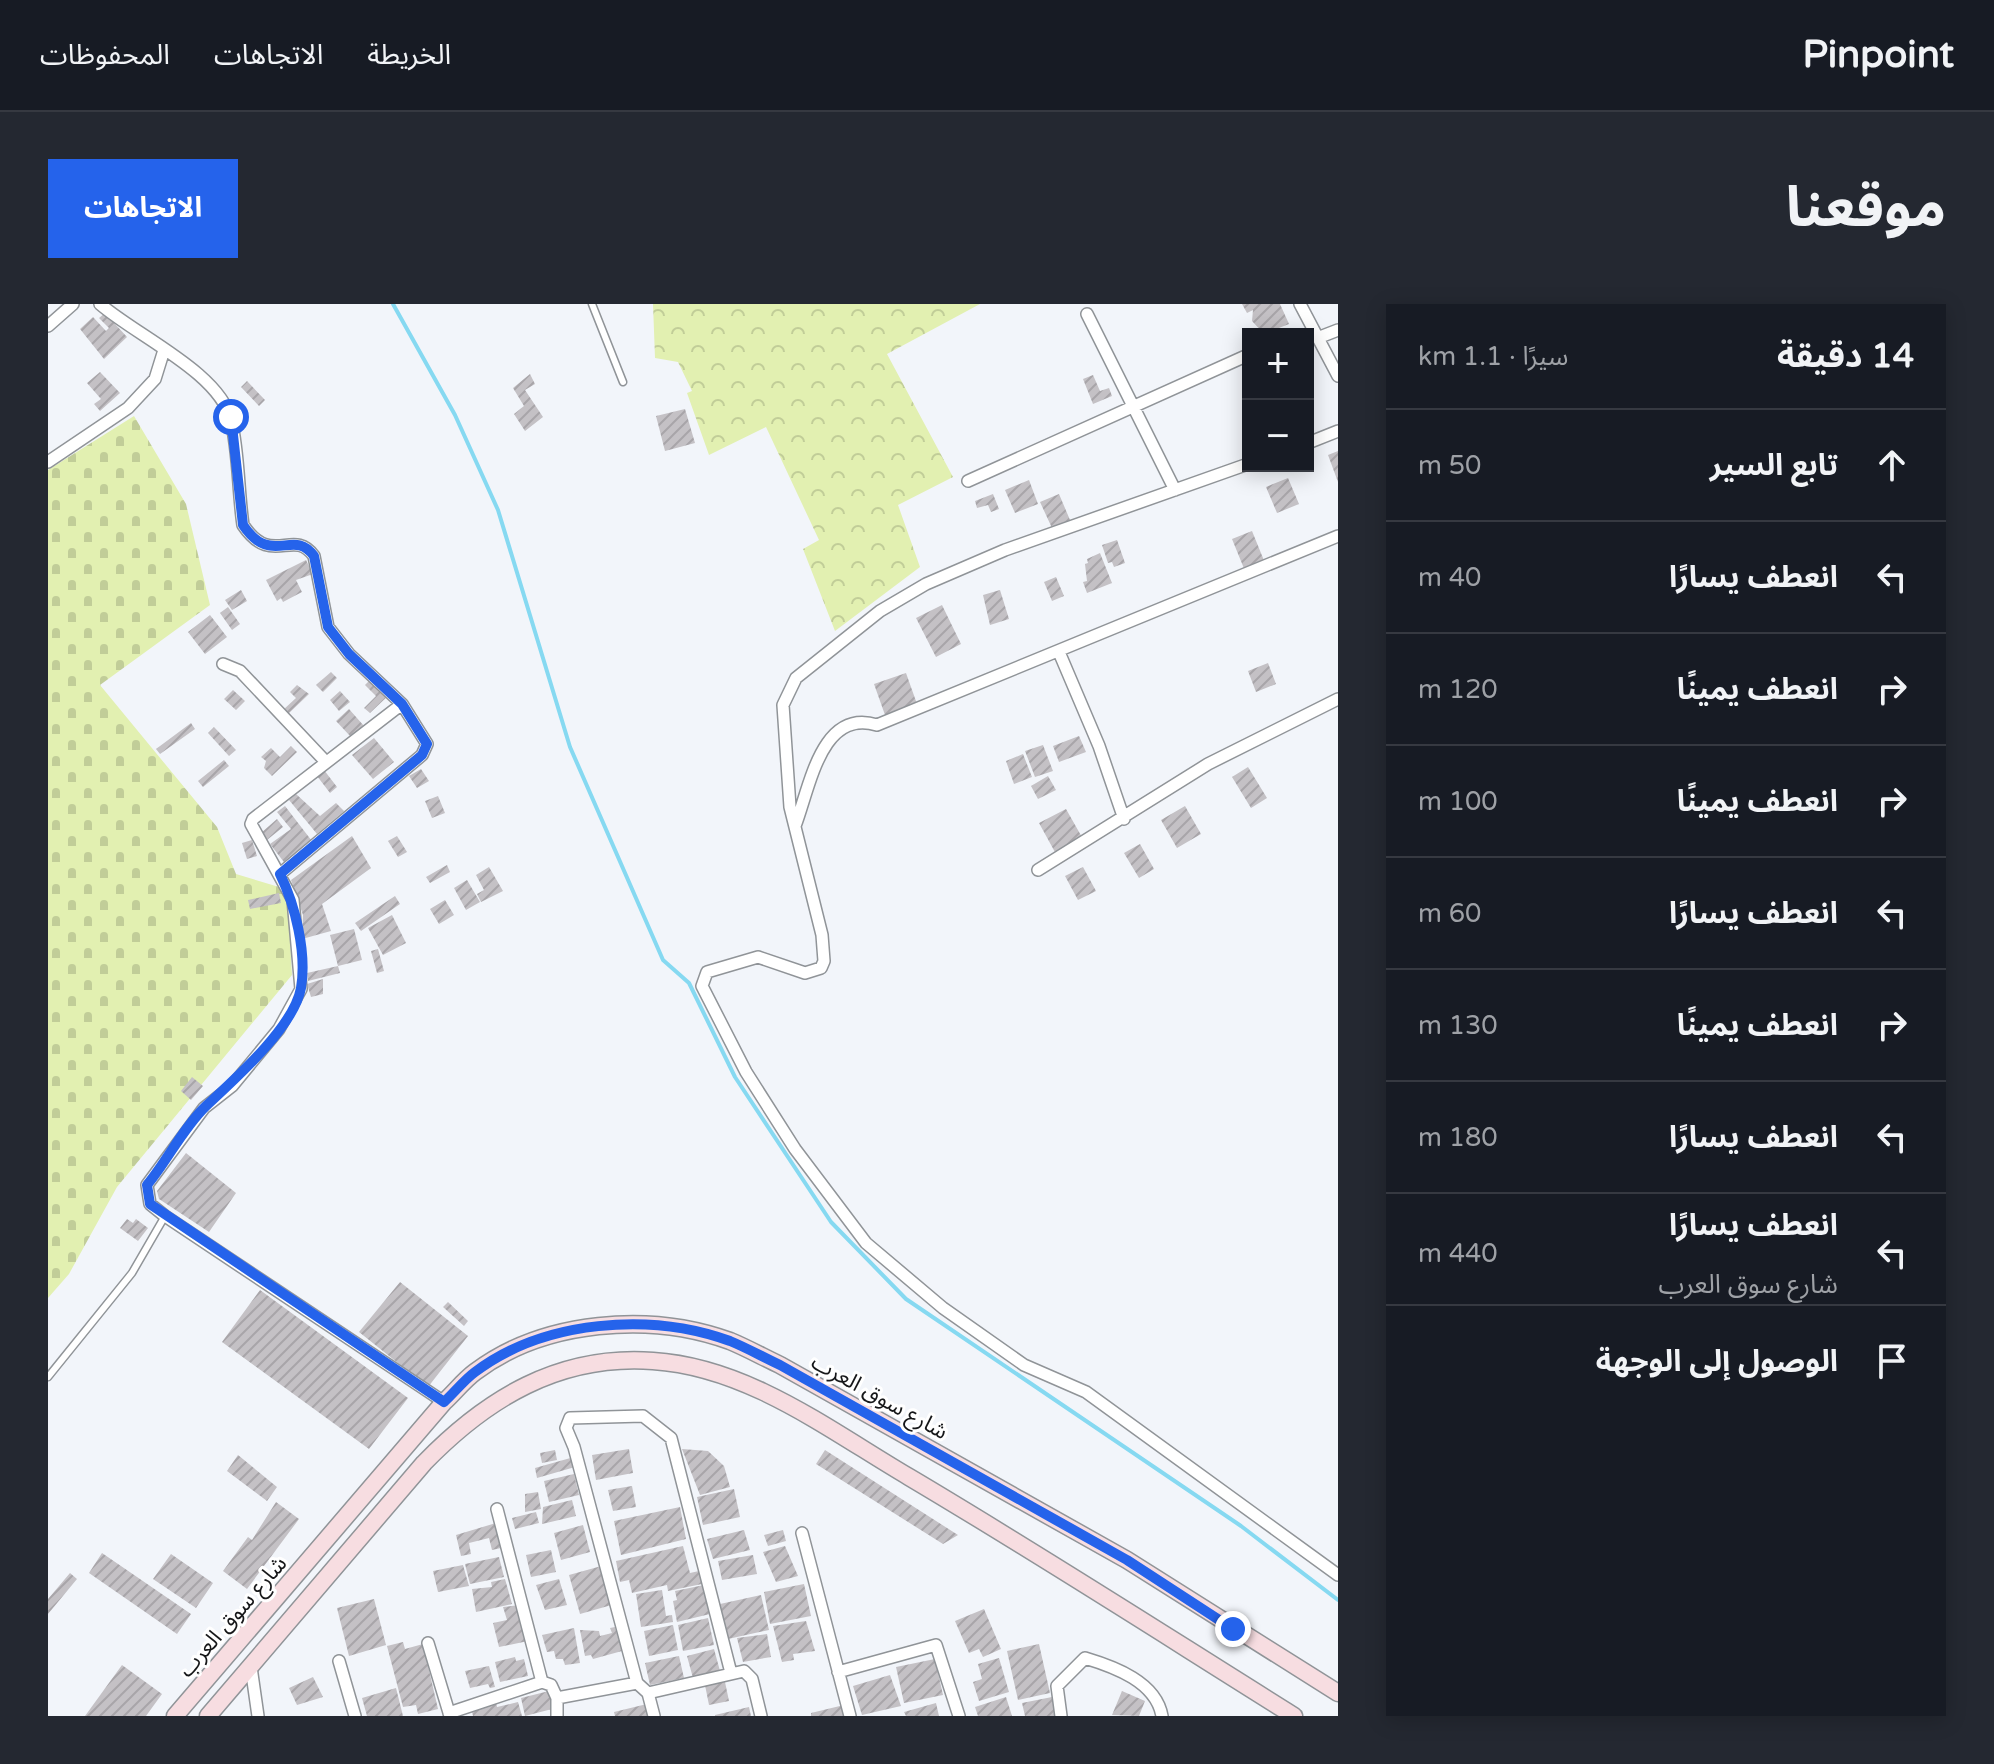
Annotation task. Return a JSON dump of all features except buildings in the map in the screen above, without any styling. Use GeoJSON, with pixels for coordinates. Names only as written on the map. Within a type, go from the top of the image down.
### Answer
{"type":"FeatureCollection","features":[{"type":"Feature","properties":{"kind":"main road","name":"شارع سوق العرب"},"geometry":{"type":"LineString","coordinates":[[175,1716],[444,1402],[475,1372],[519,1348],[565,1332],[618,1324],[651,1325],[729,1341],[780,1365],[1127,1560],[1338,1693]]}},
{"type":"Feature","properties":{"kind":"main road"},"geometry":{"type":"LineString","coordinates":[[208,1716],[424,1463],[460,1426],[498,1398],[548,1375],[607,1362],[655,1361],[712,1370],[766,1392],[951,1502],[1294,1716]]}},
{"type":"Feature","properties":{"kind":"street"},"geometry":{"type":"LineString","coordinates":[[48,326],[73,304]]}},
{"type":"Feature","properties":{"kind":"street"},"geometry":{"type":"LineString","coordinates":[[100,304],[128,328],[202,376],[231,417],[243,525],[252,539],[264,546],[302,543],[307,547],[314,556],[328,627],[349,654],[402,704],[427,744],[422,755],[280,874]]}},
{"type":"Feature","properties":{"kind":"street"},"geometry":{"type":"LineString","coordinates":[[1300,304],[1309,328]]}},
{"type":"Feature","properties":{"kind":"street"},"geometry":{"type":"LineString","coordinates":[[1087,314],[1175,490]]}},
{"type":"Feature","properties":{"kind":"street"},"geometry":{"type":"LineString","coordinates":[[1314,335],[1338,330]]}},
{"type":"Feature","properties":{"kind":"street"},"geometry":{"type":"LineString","coordinates":[[1314,338],[1338,376]]}},
{"type":"Feature","properties":{"kind":"street"},"geometry":{"type":"LineString","coordinates":[[48,462],[128,408],[155,379],[164,350]]}},
{"type":"Feature","properties":{"kind":"street"},"geometry":{"type":"LineString","coordinates":[[968,481],[1242,358]]}},
{"type":"Feature","properties":{"kind":"street"},"geometry":{"type":"LineString","coordinates":[[1314,441],[1338,431]]}},
{"type":"Feature","properties":{"kind":"street"},"geometry":{"type":"LineString","coordinates":[[1242,466],[1005,550],[926,584],[880,611],[796,678],[783,705],[790,807],[822,935],[821,968],[805,973],[758,957],[707,972],[702,986],[746,1072],[839,1211],[866,1243],[943,1308],[1024,1365],[1086,1392],[1338,1575]]}},
{"type":"Feature","properties":{"kind":"street"},"geometry":{"type":"LineString","coordinates":[[795,827],[826,742],[844,725],[861,720],[877,725],[1338,536]]}},
{"type":"Feature","properties":{"kind":"street"},"geometry":{"type":"LineString","coordinates":[[1059,652],[1099,746],[1124,819]]}},
{"type":"Feature","properties":{"kind":"street"},"geometry":{"type":"LineString","coordinates":[[223,664],[240,671],[326,762]]}},
{"type":"Feature","properties":{"kind":"street"},"geometry":{"type":"LineString","coordinates":[[1038,870],[1208,764],[1338,699]]}},
{"type":"Feature","properties":{"kind":"street"},"geometry":{"type":"LineString","coordinates":[[402,704],[253,819],[251,824],[293,900],[301,989],[279,1029],[232,1086],[204,1108],[147,1185],[150,1204],[165,1216],[444,1402]]}},
{"type":"Feature","properties":{"kind":"street"},"geometry":{"type":"LineString","coordinates":[[654,1716],[648,1693],[637,1683],[574,1447],[566,1428],[570,1418],[643,1416],[671,1438],[731,1673]]}},
{"type":"Feature","properties":{"kind":"street"},"geometry":{"type":"LineString","coordinates":[[497,1509],[542,1682]]}},
{"type":"Feature","properties":{"kind":"street"},"geometry":{"type":"LineString","coordinates":[[802,1533],[850,1716]]}},
{"type":"Feature","properties":{"kind":"street"},"geometry":{"type":"LineString","coordinates":[[428,1643],[449,1714],[542,1682],[551,1685],[557,1698],[557,1716]]}},
{"type":"Feature","properties":{"kind":"street"},"geometry":{"type":"LineString","coordinates":[[838,1672],[936,1645],[959,1716]]}},
{"type":"Feature","properties":{"kind":"street"},"geometry":{"type":"LineString","coordinates":[[1061,1716],[1057,1686],[1085,1658],[1123,1672],[1145,1687],[1160,1703],[1162,1716]]}},
{"type":"Feature","properties":{"kind":"street"},"geometry":{"type":"LineString","coordinates":[[339,1661],[355,1716]]}},
{"type":"Feature","properties":{"kind":"street"},"geometry":{"type":"LineString","coordinates":[[251,1667],[258,1716]]}},
{"type":"Feature","properties":{"kind":"street"},"geometry":{"type":"LineString","coordinates":[[648,1693],[744,1671],[752,1679],[761,1716]]}},
{"type":"Feature","properties":{"kind":"street"},"geometry":{"type":"LineString","coordinates":[[557,1698],[637,1683]]}},
{"type":"Feature","properties":{"kind":"lane"},"geometry":{"type":"LineString","coordinates":[[592,304],[623,382]]}},
{"type":"Feature","properties":{"kind":"lane"},"geometry":{"type":"LineString","coordinates":[[48,1377],[132,1273],[165,1216]]}},
{"type":"Feature","properties":{"kind":"green space"},"geometry":{"type":"Polygon","coordinates":[[[653,304],[980,304],[887,354],[953,477],[898,505],[920,567],[835,631],[803,549],[819,540],[766,427],[709,455],[687,393],[692,391],[678,362],[655,358],[653,304]]]}},
{"type":"Feature","properties":{"kind":"green space"},"geometry":{"type":"Polygon","coordinates":[[[134,416],[186,504],[210,605],[100,685],[217,827],[236,874],[279,887],[288,904],[292,975],[117,1187],[69,1274],[48,1298],[48,470],[134,416]]]}},
{"type":"Feature","properties":{"kind":"waterway"},"geometry":{"type":"LineString","coordinates":[[393,304],[455,415],[498,510],[570,747],[663,960],[689,983],[735,1077],[831,1222],[906,1299],[1241,1526],[1338,1600]]}},
{"type":"Feature","properties":{"kind":"route"},"geometry":{"type":"LineString","coordinates":[[231,417],[243,525],[252,539],[264,546],[273,548],[302,543],[307,547],[314,556],[328,627],[349,654],[402,704],[427,744],[422,755],[280,874],[293,900],[301,989],[279,1029],[232,1086],[204,1108],[147,1185],[150,1204],[444,1402],[475,1372],[519,1348],[565,1332],[618,1324],[651,1325],[678,1328],[729,1341],[780,1365],[1127,1560],[1233,1629]]}}]}
